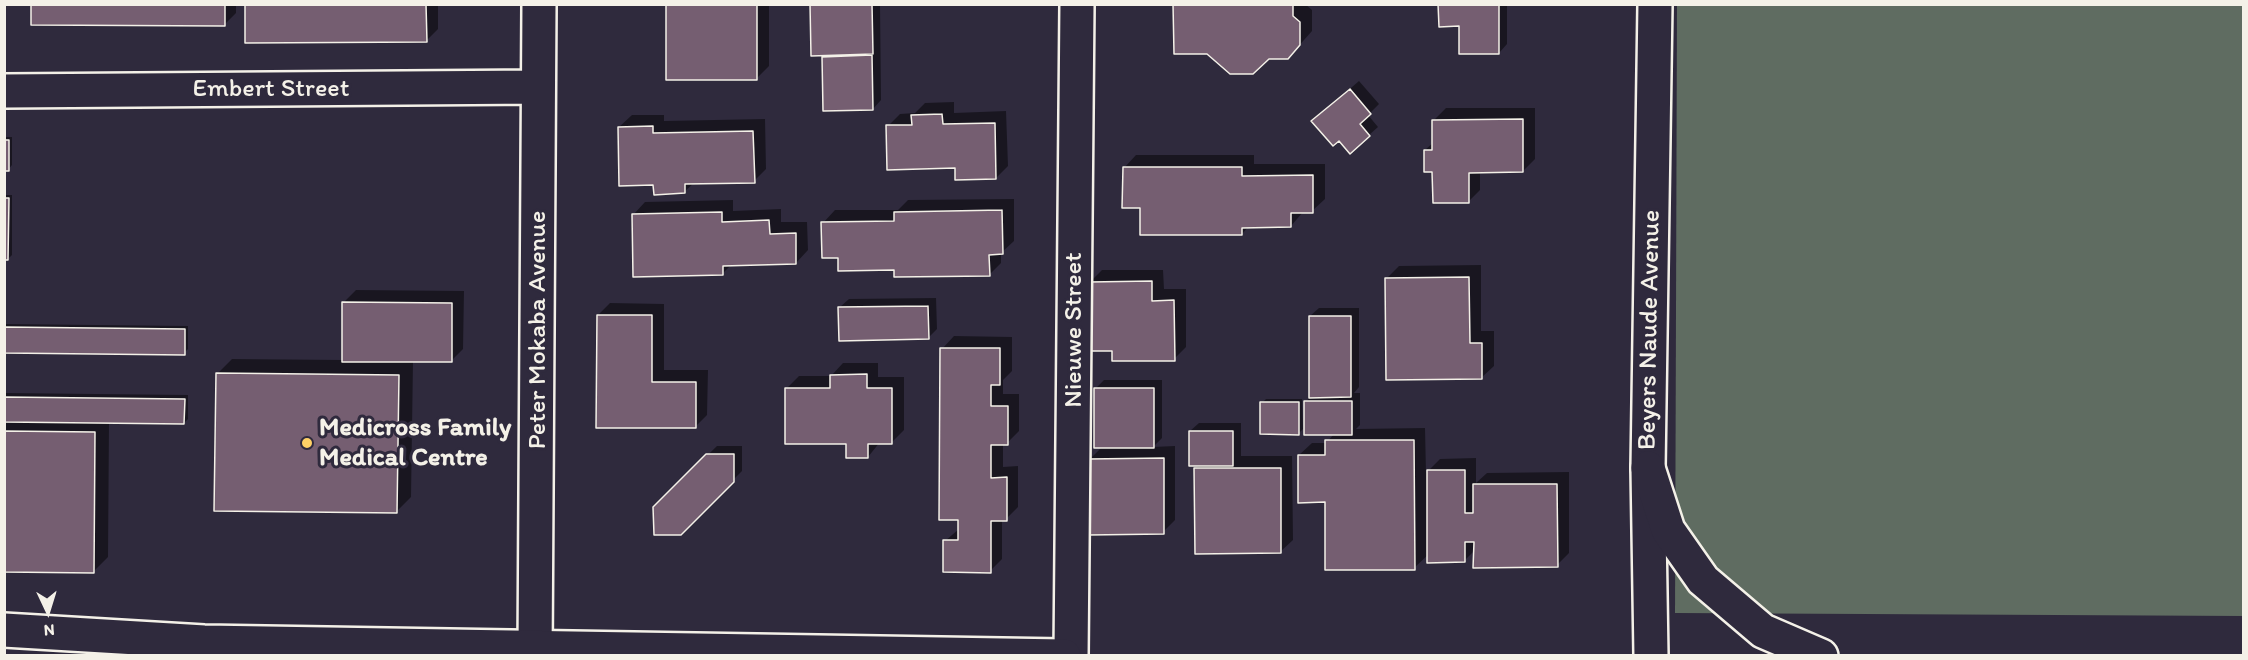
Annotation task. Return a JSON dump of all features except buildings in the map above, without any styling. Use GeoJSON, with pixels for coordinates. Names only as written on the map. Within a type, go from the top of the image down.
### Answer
{"type":"FeatureCollection","features":[{"type":"Feature","properties":{"kind":"street","name":"Peter Mokaba Avenue"},"geometry":{"type":"LineString","coordinates":[[535,652],[539,4]]}},
{"type":"Feature","properties":{"kind":"street","name":"Nieuwe Street"},"geometry":{"type":"LineString","coordinates":[[1071,656],[1077,4]]}},
{"type":"Feature","properties":{"kind":"street","name":"Beyers Naude Avenue"},"geometry":{"type":"LineString","coordinates":[[1651,656],[1648,468],[1655,4]]}},
{"type":"Feature","properties":{"kind":"street","name":"Embert Street"},"geometry":{"type":"LineString","coordinates":[[4,91],[538,87]]}},
{"type":"Feature","properties":{"kind":"street"},"geometry":{"type":"LineString","coordinates":[[1648,468],[1668,530],[1703,580],[1762,631],[1821,656]]}},
{"type":"Feature","properties":{"kind":"street"},"geometry":{"type":"LineString","coordinates":[[4,630],[204,642],[535,652],[1064,656]]}},
{"type":"Feature","properties":{"kind":"green space"},"geometry":{"type":"Polygon","coordinates":[[[1677,5],[2243,5],[2243,616],[1675,613],[1677,5]]]}},
{"type":"Feature","properties":{"kind":"place","name":"Medicross Family Medical Centre"},"geometry":{"type":"Point","coordinates":[307,443]}}]}
